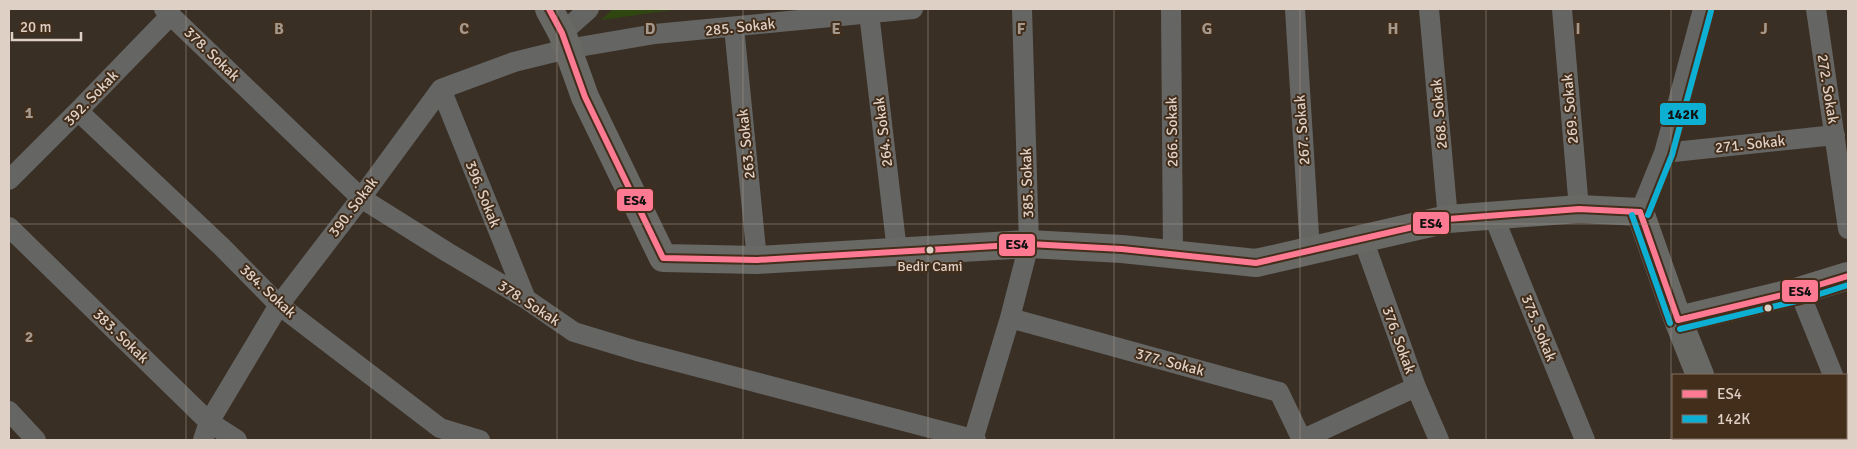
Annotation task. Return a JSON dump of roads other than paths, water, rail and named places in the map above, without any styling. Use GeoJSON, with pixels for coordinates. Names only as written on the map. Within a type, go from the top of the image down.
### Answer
{"type":"FeatureCollection","features":[{"type":"Feature","properties":{"kind":"street"},"geometry":{"type":"LineString","coordinates":[[549,9],[564,41],[585,97],[663,258],[757,260],[1029,244],[1122,249],[1256,263],[1448,219],[1579,209],[1640,212]]}},
{"type":"Feature","properties":{"kind":"street"},"geometry":{"type":"LineString","coordinates":[[441,89],[564,41],[588,9]]}},
{"type":"Feature","properties":{"kind":"street","name":"285. Sokak"},"geometry":{"type":"LineString","coordinates":[[564,41],[734,28],[913,9]]}},
{"type":"Feature","properties":{"kind":"street","name":"385. Sokak"},"geometry":{"type":"LineString","coordinates":[[974,440],[1010,318],[1029,244],[1022,9]]}},
{"type":"Feature","properties":{"kind":"street","name":"266. Sokak"},"geometry":{"type":"LineString","coordinates":[[1171,9],[1174,255]]}},
{"type":"Feature","properties":{"kind":"street","name":"267. Sokak"},"geometry":{"type":"LineString","coordinates":[[1295,9],[1310,251]]}},
{"type":"Feature","properties":{"kind":"street","name":"268. Sokak"},"geometry":{"type":"LineString","coordinates":[[1429,9],[1448,219]]}},
{"type":"Feature","properties":{"kind":"street","name":"269. Sokak"},"geometry":{"type":"LineString","coordinates":[[1562,9],[1579,209]]}},
{"type":"Feature","properties":{"kind":"street"},"geometry":{"type":"LineString","coordinates":[[1700,374],[1678,320],[1640,212],[1664,152],[1703,9]]}},
{"type":"Feature","properties":{"kind":"street","name":"272. Sokak"},"geometry":{"type":"LineString","coordinates":[[1816,9],[1848,229]]}},
{"type":"Feature","properties":{"kind":"street","name":"392. Sokak"},"geometry":{"type":"LineString","coordinates":[[9,180],[78,111],[168,12]]}},
{"type":"Feature","properties":{"kind":"street","name":"378. Sokak"},"geometry":{"type":"LineString","coordinates":[[168,12],[361,198],[526,299],[574,332],[637,351],[974,440]]}},
{"type":"Feature","properties":{"kind":"street","name":"264. Sokak"},"geometry":{"type":"LineString","coordinates":[[869,13],[897,251]]}},
{"type":"Feature","properties":{"kind":"street","name":"263. Sokak"},"geometry":{"type":"LineString","coordinates":[[734,28],[757,260]]}},
{"type":"Feature","properties":{"kind":"street","name":"390. Sokak"},"geometry":{"type":"LineString","coordinates":[[206,431],[279,305],[441,89]]}},
{"type":"Feature","properties":{"kind":"street","name":"396. Sokak"},"geometry":{"type":"LineString","coordinates":[[441,89],[526,299]]}},
{"type":"Feature","properties":{"kind":"street","name":"384. Sokak"},"geometry":{"type":"LineString","coordinates":[[78,111],[222,247],[279,305],[447,435],[480,440]]}},
{"type":"Feature","properties":{"kind":"street","name":"271. Sokak"},"geometry":{"type":"LineString","coordinates":[[1664,152],[1835,135]]}},
{"type":"Feature","properties":{"kind":"street","name":"375. Sokak"},"geometry":{"type":"LineString","coordinates":[[1492,215],[1585,440]]}},
{"type":"Feature","properties":{"kind":"street","name":"383. Sokak"},"geometry":{"type":"LineString","coordinates":[[9,227],[206,431],[237,440]]}},
{"type":"Feature","properties":{"kind":"street","name":"376. Sokak"},"geometry":{"type":"LineString","coordinates":[[1363,239],[1416,387],[1439,440]]}},
{"type":"Feature","properties":{"kind":"street"},"geometry":{"type":"LineString","coordinates":[[1678,320],[1799,292],[1848,276]]}},
{"type":"Feature","properties":{"kind":"street"},"geometry":{"type":"LineString","coordinates":[[1799,292],[1833,374]]}},
{"type":"Feature","properties":{"kind":"street","name":"377. Sokak"},"geometry":{"type":"LineString","coordinates":[[1010,318],[1279,392],[1301,440]]}},
{"type":"Feature","properties":{"kind":"street"},"geometry":{"type":"LineString","coordinates":[[1301,440],[1416,387]]}},
{"type":"Feature","properties":{"kind":"street"},"geometry":{"type":"LineString","coordinates":[[9,411],[36,440]]}},
{"type":"Feature","properties":{"kind":"place","name":"Bedir Cami"},"geometry":{"type":"Point","coordinates":[930,250]}}]}
